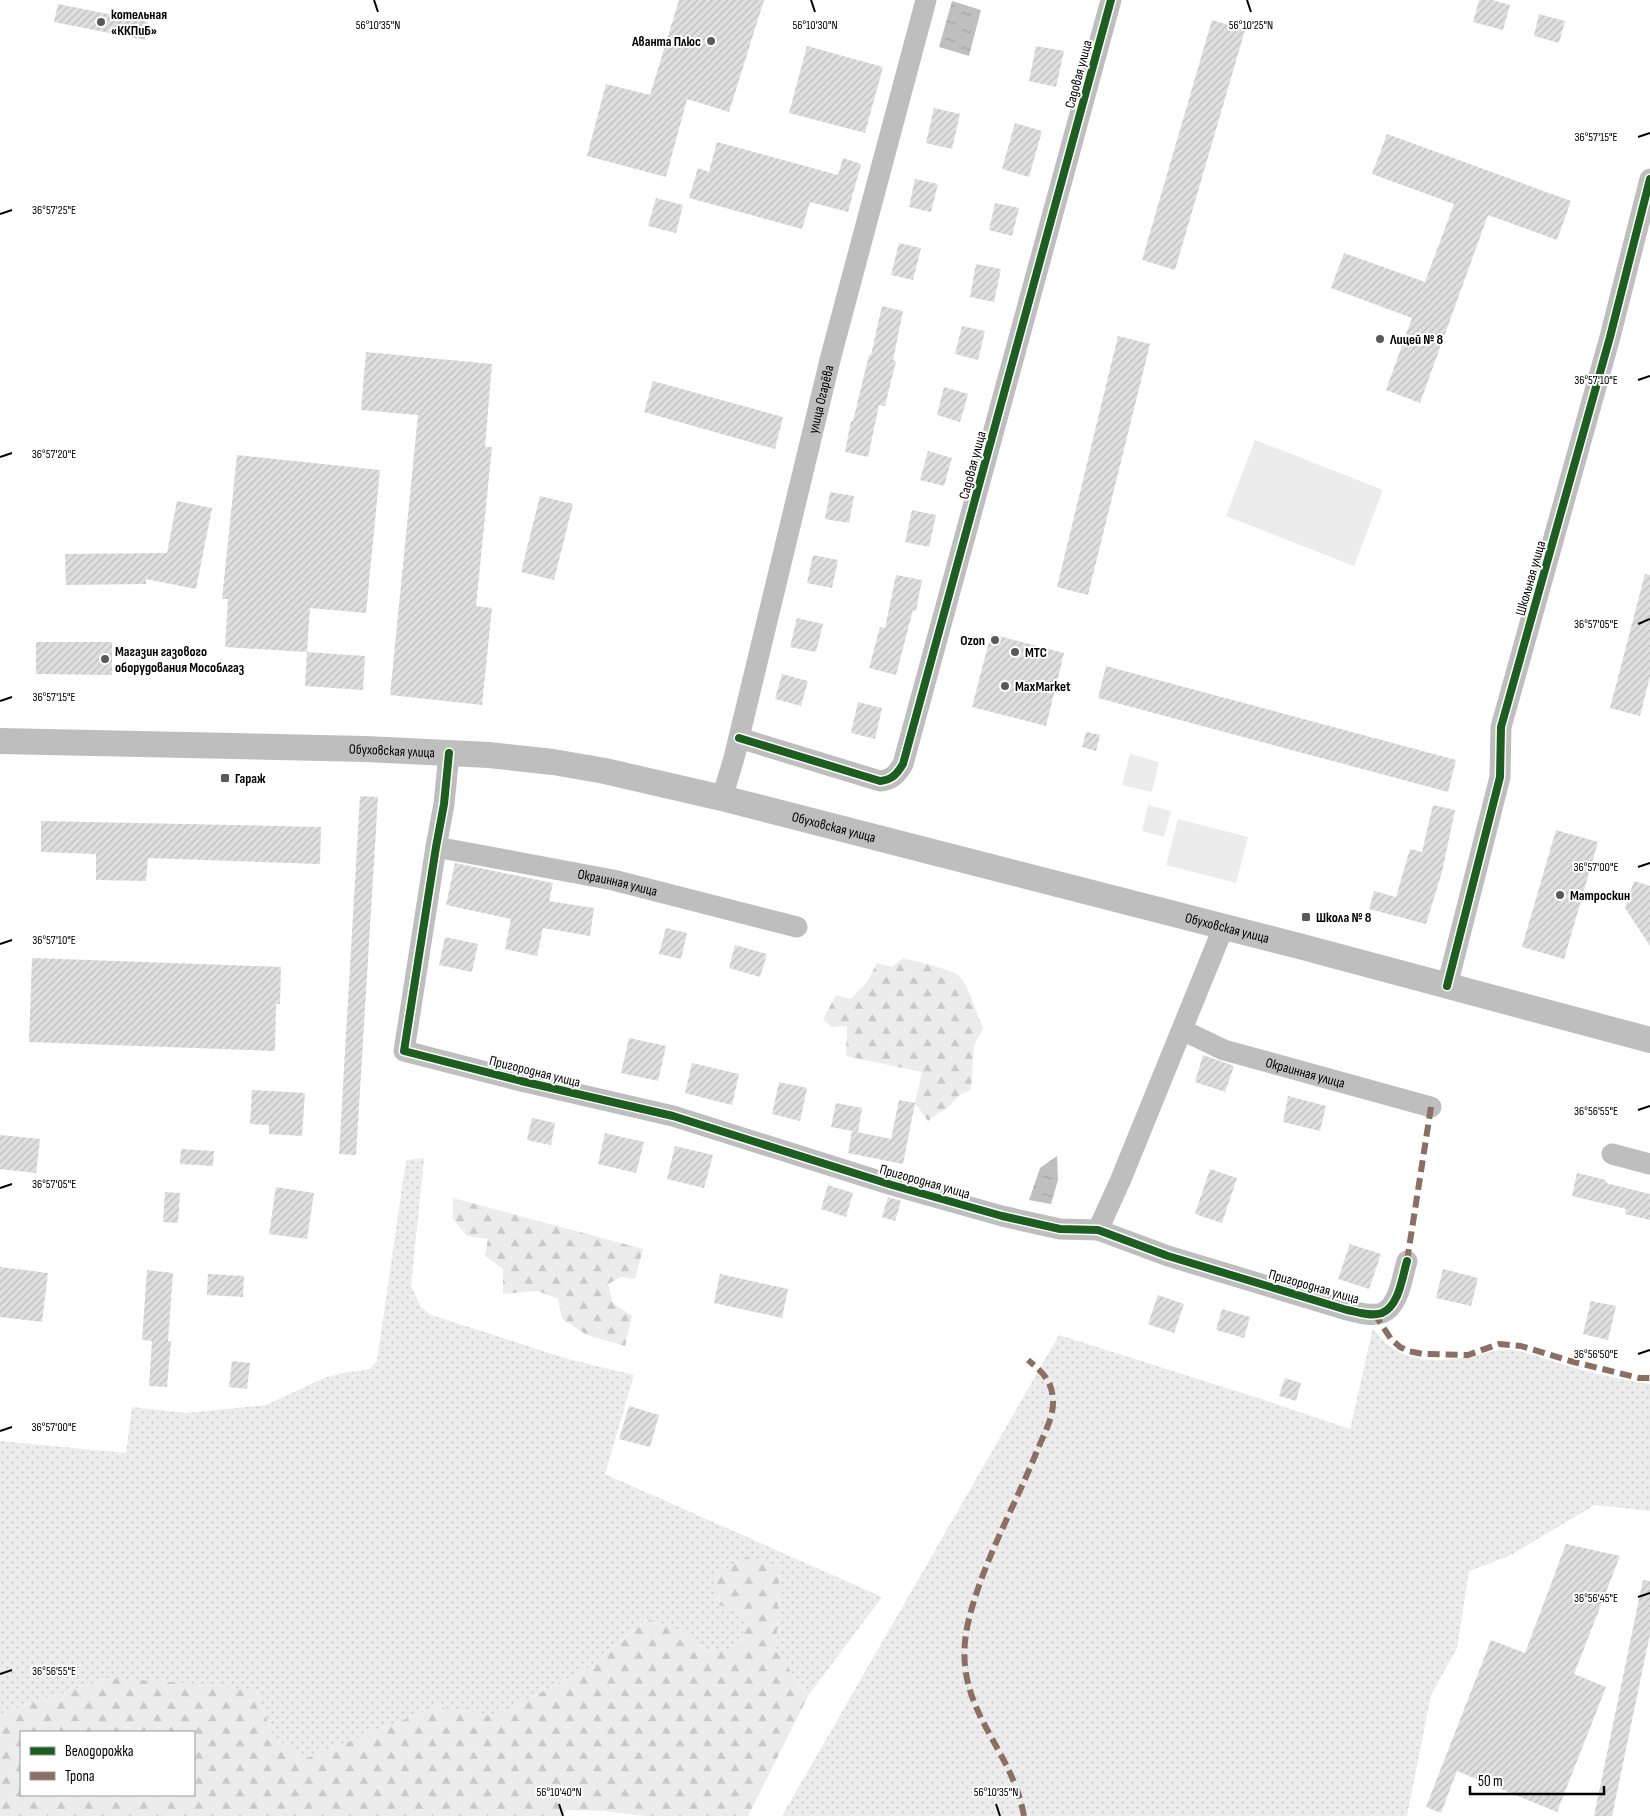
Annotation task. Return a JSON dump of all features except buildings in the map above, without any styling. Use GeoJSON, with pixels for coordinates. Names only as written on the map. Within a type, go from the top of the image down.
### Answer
{"type":"FeatureCollection","features":[{"type":"Feature","properties":{"kind":"main road","name":"Обуховская улица"},"geometry":{"type":"LineString","coordinates":[[0,742],[366,748],[553,762],[605,771],[722,798],[1224,926],[1650,1040]]}},
{"type":"Feature","properties":{"kind":"street","name":"улица Огарёва"},"geometry":{"type":"LineString","coordinates":[[722,798],[739,738],[831,356],[926,0]]}},
{"type":"Feature","properties":{"kind":"street","name":"Садовая улица"},"geometry":{"type":"LineString","coordinates":[[739,738],[880,781],[892,778],[898,773],[903,764],[1111,0]]}},
{"type":"Feature","properties":{"kind":"street","name":"Школьная улица"},"geometry":{"type":"LineString","coordinates":[[1448,986],[1500,777],[1501,727],[1598,381],[1650,179]]}},
{"type":"Feature","properties":{"kind":"street"},"geometry":{"type":"LineString","coordinates":[[436,847],[444,804],[449,753]]}},
{"type":"Feature","properties":{"kind":"street","name":"Окраинная улица"},"geometry":{"type":"LineString","coordinates":[[436,847],[613,880],[797,927]]}},
{"type":"Feature","properties":{"kind":"street","name":"Пригородная улица"},"geometry":{"type":"LineString","coordinates":[[436,847],[404,1051],[521,1081],[672,1116],[892,1185],[1002,1216],[1060,1229],[1098,1230],[1168,1256],[1347,1310],[1367,1314],[1380,1313],[1390,1308],[1397,1295],[1407,1262]]}},
{"type":"Feature","properties":{"kind":"street"},"geometry":{"type":"LineString","coordinates":[[1098,1230],[1224,926]]}},
{"type":"Feature","properties":{"kind":"street","name":"Окраинная улица"},"geometry":{"type":"LineString","coordinates":[[1182,1030],[1224,1050],[1431,1107]]}},
{"type":"Feature","properties":{"kind":"street"},"geometry":{"type":"LineString","coordinates":[[1612,1154],[1650,1164]]}},
{"type":"Feature","properties":{"kind":"green space"},"geometry":{"type":"Polygon","coordinates":[[[1255,440],[1383,490],[1354,566],[1226,516],[1255,440]]]}},
{"type":"Feature","properties":{"kind":"green space"},"geometry":{"type":"Polygon","coordinates":[[[1130,754],[1159,762],[1152,792],[1122,785],[1130,754]]]}},
{"type":"Feature","properties":{"kind":"green space"},"geometry":{"type":"Polygon","coordinates":[[[1148,805],[1171,811],[1164,837],[1142,831],[1148,805]]]}},
{"type":"Feature","properties":{"kind":"green space"},"geometry":{"type":"Polygon","coordinates":[[[1178,819],[1248,837],[1236,883],[1166,865],[1178,819]]]}},
{"type":"Feature","properties":{"kind":"green space"},"geometry":{"type":"Polygon","coordinates":[[[903,958],[941,968],[959,976],[969,993],[983,1029],[974,1045],[971,1090],[960,1095],[948,1107],[928,1121],[915,1103],[922,1072],[846,1056],[847,1026],[832,1027],[823,1019],[836,995],[851,999],[867,982],[877,963],[892,967],[903,958]]]}},
{"type":"Feature","properties":{"kind":"green space"},"geometry":{"type":"Polygon","coordinates":[[[424,1158],[411,1286],[421,1307],[431,1315],[568,1359],[634,1375],[605,1474],[882,1597],[808,1696],[776,1651],[780,1566],[715,1603],[748,1617],[739,1647],[708,1652],[682,1631],[647,1619],[587,1669],[495,1716],[436,1707],[302,1760],[272,1734],[257,1693],[108,1678],[0,1714],[0,1441],[126,1453],[132,1407],[186,1413],[266,1405],[324,1378],[370,1369],[377,1361],[406,1160],[424,1158]]]}},
{"type":"Feature","properties":{"kind":"green space"},"geometry":{"type":"Polygon","coordinates":[[[453,1198],[643,1249],[635,1279],[621,1277],[608,1284],[613,1303],[632,1316],[625,1346],[587,1335],[562,1319],[558,1299],[538,1291],[503,1294],[503,1269],[485,1256],[488,1239],[467,1236],[453,1219],[453,1198]]]}},
{"type":"Feature","properties":{"kind":"green space"},"geometry":{"type":"Polygon","coordinates":[[[1373,1328],[1393,1348],[1415,1358],[1427,1360],[1454,1359],[1498,1350],[1510,1350],[1619,1379],[1650,1384],[1650,1511],[1595,1505],[1509,1556],[1469,1571],[1457,1648],[1431,1695],[1407,1816],[782,1816],[1059,1335],[1350,1429],[1373,1328]]]}},
{"type":"Feature","properties":{"kind":"green space"},"geometry":{"type":"Polygon","coordinates":[[[745,1557],[780,1566],[776,1651],[808,1696],[748,1816],[643,1816],[605,1811],[566,1810],[563,1816],[0,1816],[0,1714],[108,1678],[215,1685],[257,1693],[272,1734],[302,1760],[436,1707],[495,1716],[587,1669],[648,1619],[682,1631],[708,1652],[738,1647],[748,1617],[715,1603],[714,1576],[745,1557]]]}},
{"type":"Feature","properties":{"kind":"water"},"geometry":{"type":"Polygon","coordinates":[[[952,1],[981,10],[969,56],[939,47],[952,1]]]}},
{"type":"Feature","properties":{"kind":"water"},"geometry":{"type":"Polygon","coordinates":[[[1057,1156],[1058,1180],[1051,1204],[1029,1200],[1040,1168],[1057,1156]]]}},
{"type":"Feature","properties":{"kind":"marked path"},"geometry":{"type":"LineString","coordinates":[[1407,1261],[1431,1107]]}},
{"type":"Feature","properties":{"kind":"marked path"},"geometry":{"type":"LineString","coordinates":[[1374,1313],[1391,1339],[1408,1351],[1423,1354],[1468,1355],[1499,1344],[1521,1346],[1570,1361],[1639,1378],[1650,1378]]}},
{"type":"Feature","properties":{"kind":"marked path"},"geometry":{"type":"LineString","coordinates":[[1024,1816],[1017,1790],[1007,1767],[974,1702],[967,1678],[964,1652],[968,1623],[981,1579],[1052,1413],[1051,1387],[1042,1373],[1028,1360]]}},
{"type":"Feature","properties":{"kind":"cycle path"},"geometry":{"type":"LineString","coordinates":[[739,738],[880,781],[894,776],[903,764],[1111,0]]}},
{"type":"Feature","properties":{"kind":"cycle path"},"geometry":{"type":"LineString","coordinates":[[1447,986],[1500,777],[1501,727],[1610,337],[1650,179]]}},
{"type":"Feature","properties":{"kind":"cycle path"},"geometry":{"type":"LineString","coordinates":[[449,753],[444,804],[404,1051],[521,1081],[673,1116],[892,1185],[1002,1216],[1060,1229],[1098,1230],[1168,1256],[1360,1313],[1378,1314],[1388,1309],[1399,1291],[1407,1261]]}},
{"type":"Feature","properties":{"kind":"place","name":"котельная «ККПиБ»"},"geometry":{"type":"Point","coordinates":[101,22]}},
{"type":"Feature","properties":{"kind":"place","name":"Аванта Плюс"},"geometry":{"type":"Point","coordinates":[711,41]}},
{"type":"Feature","properties":{"kind":"place","name":"Лицей № 8"},"geometry":{"type":"Point","coordinates":[1380,339]}},
{"type":"Feature","properties":{"kind":"place","name":"Ozon"},"geometry":{"type":"Point","coordinates":[995,640]}},
{"type":"Feature","properties":{"kind":"place","name":"МТС"},"geometry":{"type":"Point","coordinates":[1015,652]}},
{"type":"Feature","properties":{"kind":"place","name":"Магазин газового оборудования Мособлгаз"},"geometry":{"type":"Point","coordinates":[105,659]}},
{"type":"Feature","properties":{"kind":"place","name":"MaxMarket"},"geometry":{"type":"Point","coordinates":[1005,686]}},
{"type":"Feature","properties":{"kind":"place","name":"Гараж"},"geometry":{"type":"Point","coordinates":[225,778]}},
{"type":"Feature","properties":{"kind":"place","name":"Матроскин"},"geometry":{"type":"Point","coordinates":[1560,895]}},
{"type":"Feature","properties":{"kind":"place","name":"Школа № 8"},"geometry":{"type":"Point","coordinates":[1306,917]}}]}
